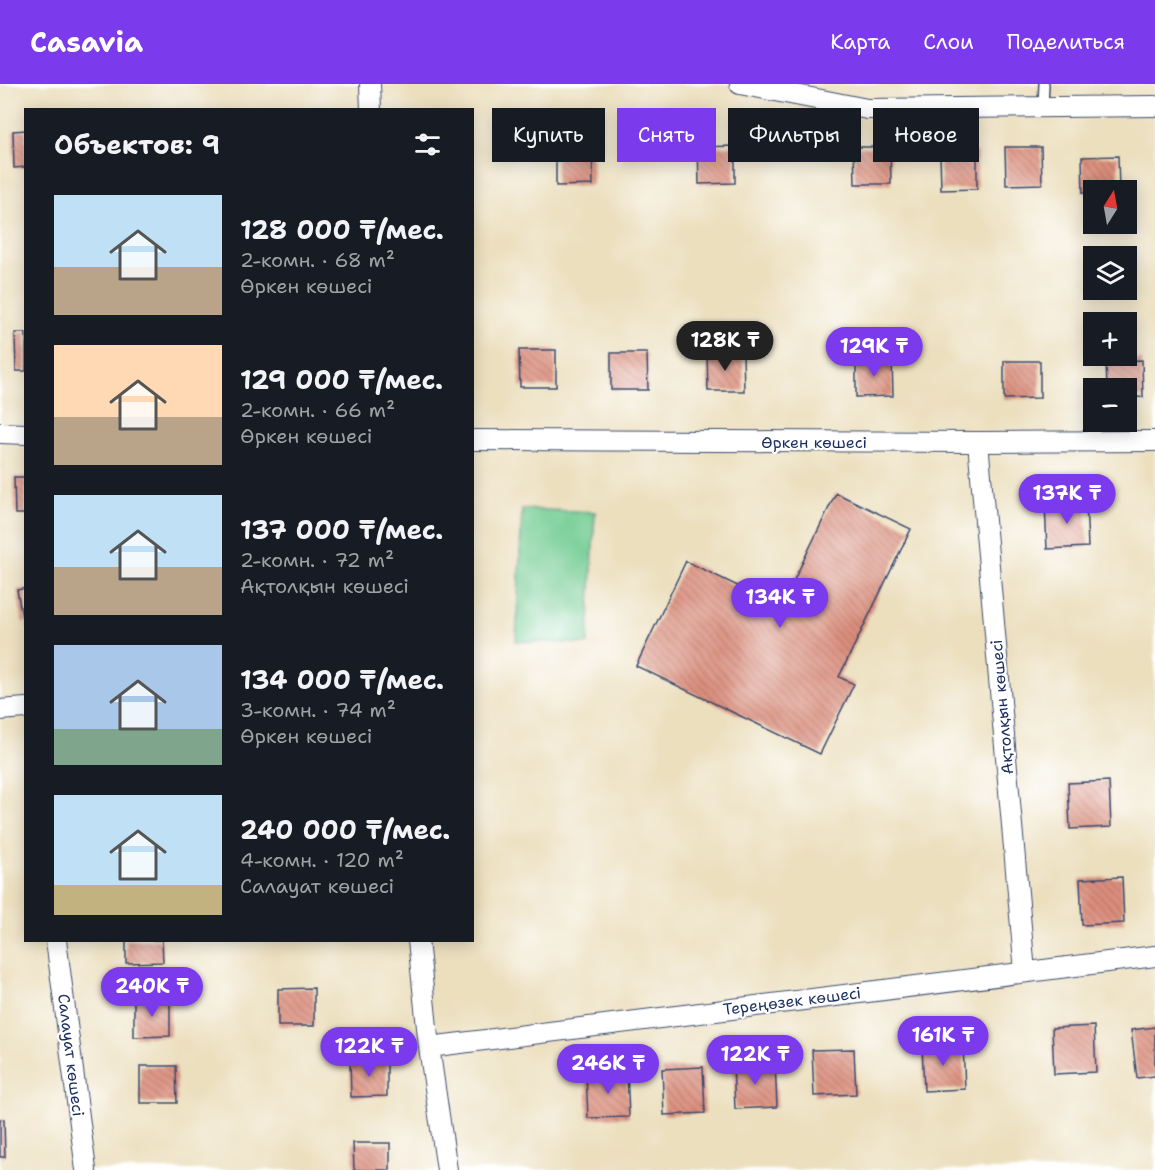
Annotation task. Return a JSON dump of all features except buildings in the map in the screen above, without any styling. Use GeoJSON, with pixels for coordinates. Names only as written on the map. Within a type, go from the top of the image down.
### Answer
{"type":"FeatureCollection","features":[{"type":"Feature","properties":{"kind":"street"},"geometry":{"type":"LineString","coordinates":[[370,84],[371,108]]}},
{"type":"Feature","properties":{"kind":"street"},"geometry":{"type":"LineString","coordinates":[[740,84],[867,109],[1155,106]]}},
{"type":"Feature","properties":{"kind":"street"},"geometry":{"type":"LineString","coordinates":[[0,433],[24,434]]}},
{"type":"Feature","properties":{"kind":"street","name":"Өркен көшесі"},"geometry":{"type":"LineString","coordinates":[[474,440],[1155,441]]}},
{"type":"Feature","properties":{"kind":"street","name":"Ақтолқын көшесі"},"geometry":{"type":"LineString","coordinates":[[978,442],[1025,972]]}},
{"type":"Feature","properties":{"kind":"street"},"geometry":{"type":"LineString","coordinates":[[0,710],[24,708]]}},
{"type":"Feature","properties":{"kind":"street","name":"Салауат көшесі"},"geometry":{"type":"LineString","coordinates":[[56,942],[86,1170]]}},
{"type":"Feature","properties":{"kind":"street"},"geometry":{"type":"LineString","coordinates":[[418,942],[429,1047],[447,1170]]}},
{"type":"Feature","properties":{"kind":"street","name":"Тереңөзек көшесі"},"geometry":{"type":"LineString","coordinates":[[429,1047],[1155,956]]}},
{"type":"Feature","properties":{"kind":"lane"},"geometry":{"type":"LineString","coordinates":[[1043,107],[1044,84]]}},
{"type":"Feature","properties":{"kind":"green space"},"geometry":{"type":"Polygon","coordinates":[[[522,509],[595,512],[588,644],[516,641],[522,509]]]}}]}
